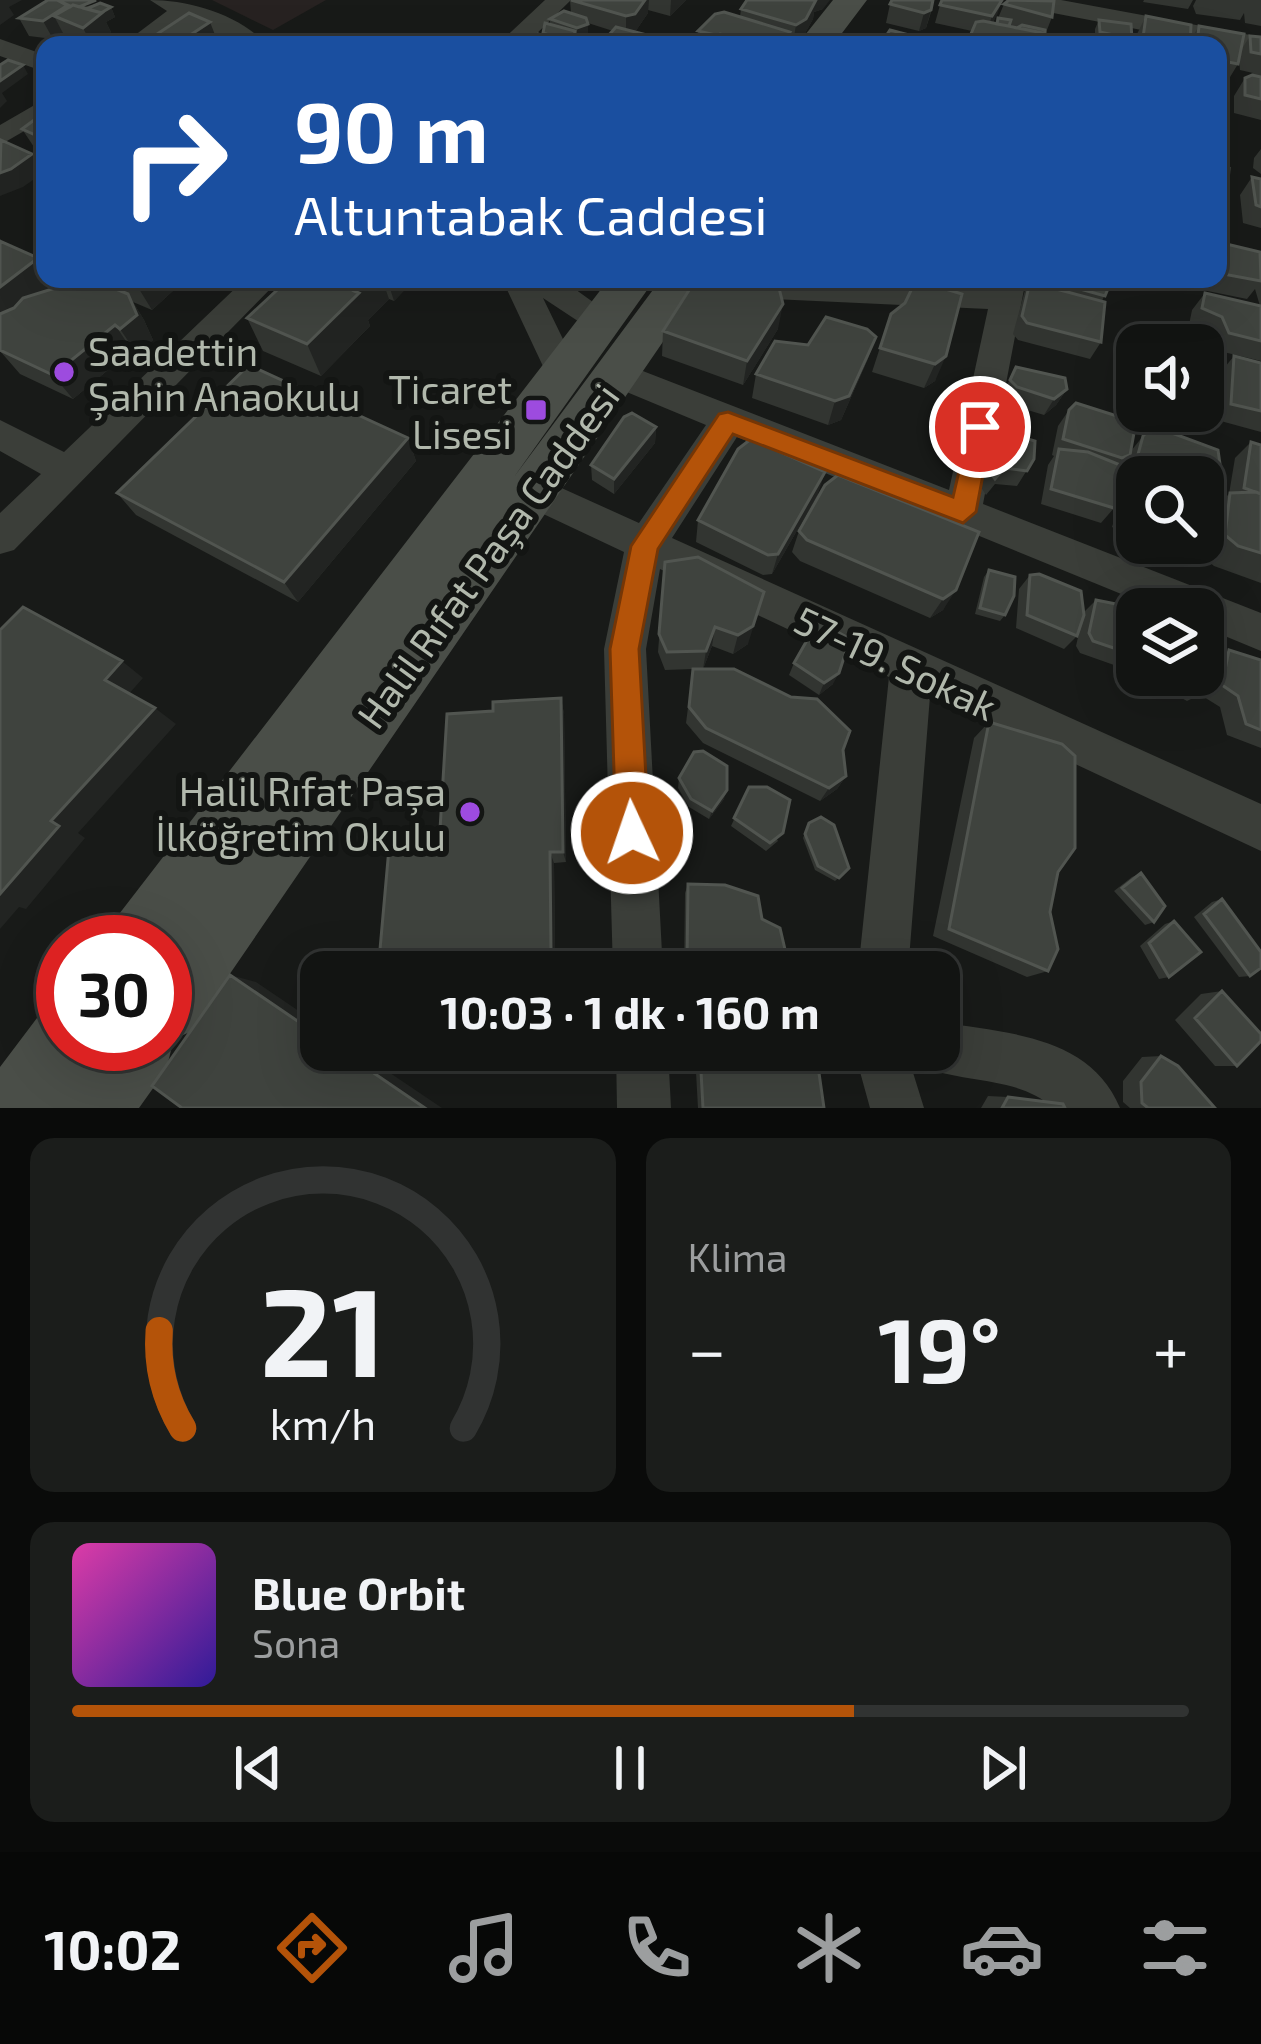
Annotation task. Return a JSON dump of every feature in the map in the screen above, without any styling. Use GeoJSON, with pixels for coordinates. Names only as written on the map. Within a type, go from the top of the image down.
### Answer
{"type":"FeatureCollection","features":[{"type":"Feature","properties":{"kind":"main road"},"geometry":{"type":"LineString","coordinates":[[822,36],[850,0]]}},
{"type":"Feature","properties":{"kind":"main road"},"geometry":{"type":"LineString","coordinates":[[857,36],[884,0]]}},
{"type":"Feature","properties":{"kind":"main road","name":"Halil Rıfat Paşa Caddesi"},"geometry":{"type":"LineString","coordinates":[[160,915],[422,568],[592,356],[659,288]]}},
{"type":"Feature","properties":{"kind":"main road","name":"Halil Rıfat Paşa Caddesi"},"geometry":{"type":"LineString","coordinates":[[192,969],[533,492],[592,356]]}},
{"type":"Feature","properties":{"kind":"main road"},"geometry":{"type":"LineString","coordinates":[[15,1108],[43,1071]]}},
{"type":"Feature","properties":{"kind":"main road"},"geometry":{"type":"LineString","coordinates":[[95,1108],[121,1071]]}},
{"type":"Feature","properties":{"kind":"street"},"geometry":{"type":"LineString","coordinates":[[520,36],[560,0]]}},
{"type":"Feature","properties":{"kind":"street"},"geometry":{"type":"LineString","coordinates":[[1022,0],[1080,5],[1220,36]]}},
{"type":"Feature","properties":{"kind":"street"},"geometry":{"type":"LineString","coordinates":[[144,36],[174,5],[236,36]]}},
{"type":"Feature","properties":{"kind":"street"},"geometry":{"type":"LineString","coordinates":[[1072,36],[1080,5]]}},
{"type":"Feature","properties":{"kind":"street"},"geometry":{"type":"LineString","coordinates":[[1227,37],[1261,45]]}},
{"type":"Feature","properties":{"kind":"street"},"geometry":{"type":"LineString","coordinates":[[0,47],[36,61]]}},
{"type":"Feature","properties":{"kind":"street"},"geometry":{"type":"LineString","coordinates":[[0,137],[36,113]]}},
{"type":"Feature","properties":{"kind":"street"},"geometry":{"type":"LineString","coordinates":[[0,538],[255,288]]}},
{"type":"Feature","properties":{"kind":"street"},"geometry":{"type":"LineString","coordinates":[[527,288],[592,356],[728,421],[1261,632]]}},
{"type":"Feature","properties":{"kind":"street"},"geometry":{"type":"LineString","coordinates":[[545,288],[592,356]]}},
{"type":"Feature","properties":{"kind":"street"},"geometry":{"type":"LineString","coordinates":[[963,512],[1008,289],[965,288]]}},
{"type":"Feature","properties":{"kind":"street"},"geometry":{"type":"LineString","coordinates":[[637,951],[625,649],[645,546],[728,421]]}},
{"type":"Feature","properties":{"kind":"street"},"geometry":{"type":"LineString","coordinates":[[0,434],[68,471]]}},
{"type":"Feature","properties":{"kind":"street","name":"57-19. Sokak"},"geometry":{"type":"LineString","coordinates":[[533,492],[1261,828]]}},
{"type":"Feature","properties":{"kind":"street"},"geometry":{"type":"LineString","coordinates":[[885,951],[911,670]]}},
{"type":"Feature","properties":{"kind":"street"},"geometry":{"type":"LineString","coordinates":[[960,1052],[1048,1067],[1093,1108]]}},
{"type":"Feature","properties":{"kind":"street"},"geometry":{"type":"LineString","coordinates":[[643,1071],[644,1108]]}},
{"type":"Feature","properties":{"kind":"street"},"geometry":{"type":"LineString","coordinates":[[886,1071],[897,1108]]}},
{"type":"Feature","properties":{"kind":"shaded area"},"geometry":{"type":"Polygon","coordinates":[[[212,0],[326,0],[273,30],[212,0]]]}},
{"type":"Feature","properties":{"kind":"building"},"geometry":{"type":"Polygon","coordinates":[[[48,0],[68,5],[43,21],[19,18],[48,0]]]}},
{"type":"Feature","properties":{"kind":"building"},"geometry":{"type":"Polygon","coordinates":[[[57,0],[96,0],[70,7],[57,0]]]}},
{"type":"Feature","properties":{"kind":"building"},"geometry":{"type":"Polygon","coordinates":[[[571,0],[645,0],[635,14],[626,16],[571,0]]]}},
{"type":"Feature","properties":{"kind":"building"},"geometry":{"type":"Polygon","coordinates":[[[747,0],[816,0],[806,19],[796,25],[741,9],[747,0]]]}},
{"type":"Feature","properties":{"kind":"building"},"geometry":{"type":"Polygon","coordinates":[[[892,0],[933,0],[931,10],[924,13],[890,4],[892,0]]]}},
{"type":"Feature","properties":{"kind":"building"},"geometry":{"type":"Polygon","coordinates":[[[942,0],[1002,0],[992,16],[940,5],[942,0]]]}},
{"type":"Feature","properties":{"kind":"building"},"geometry":{"type":"Polygon","coordinates":[[[1009,0],[1054,1],[1052,17],[1004,4],[1009,0]]]}},
{"type":"Feature","properties":{"kind":"building"},"geometry":{"type":"Polygon","coordinates":[[[100,3],[111,7],[101,13],[86,9],[100,3]]]}},
{"type":"Feature","properties":{"kind":"building"},"geometry":{"type":"Polygon","coordinates":[[[73,5],[102,13],[83,28],[54,16],[73,5]]]}},
{"type":"Feature","properties":{"kind":"building"},"geometry":{"type":"Polygon","coordinates":[[[564,11],[586,18],[588,24],[577,28],[550,19],[564,11]]]}},
{"type":"Feature","properties":{"kind":"building"},"geometry":{"type":"Polygon","coordinates":[[[724,12],[790,32],[788,36],[720,36],[698,31],[715,14],[724,12]]]}},
{"type":"Feature","properties":{"kind":"building"},"geometry":{"type":"Polygon","coordinates":[[[189,13],[210,22],[189,36],[154,36],[189,13]]]}},
{"type":"Feature","properties":{"kind":"building"},"geometry":{"type":"Polygon","coordinates":[[[1146,16],[1191,25],[1190,36],[1143,36],[1146,16]]]}},
{"type":"Feature","properties":{"kind":"building"},"geometry":{"type":"Polygon","coordinates":[[[1099,20],[1131,24],[1132,36],[1118,36],[1100,32],[1099,20]]]}},
{"type":"Feature","properties":{"kind":"building"},"geometry":{"type":"Polygon","coordinates":[[[976,22],[1043,33],[1043,36],[971,34],[976,22]]]}},
{"type":"Feature","properties":{"kind":"building"},"geometry":{"type":"Polygon","coordinates":[[[545,23],[575,31],[574,36],[543,33],[545,23]]]}},
{"type":"Feature","properties":{"kind":"building"},"geometry":{"type":"Polygon","coordinates":[[[1199,26],[1244,34],[1238,64],[1227,62],[1227,36],[1198,36],[1199,26]]]}},
{"type":"Feature","properties":{"kind":"building"},"geometry":{"type":"Polygon","coordinates":[[[616,27],[651,36],[608,36],[616,27]]]}},
{"type":"Feature","properties":{"kind":"building"},"geometry":{"type":"Polygon","coordinates":[[[1017,28],[1045,30],[1045,36],[1043,33],[1017,28]]]}},
{"type":"Feature","properties":{"kind":"building"},"geometry":{"type":"Polygon","coordinates":[[[1250,36],[1261,37],[1261,54],[1251,52],[1250,36]]]}},
{"type":"Feature","properties":{"kind":"building"},"geometry":{"type":"Polygon","coordinates":[[[8,60],[23,65],[0,81],[0,65],[8,60]]]}},
{"type":"Feature","properties":{"kind":"building"},"geometry":{"type":"Polygon","coordinates":[[[1261,77],[1261,99],[1245,95],[1245,78],[1261,77]]]}},
{"type":"Feature","properties":{"kind":"building"},"geometry":{"type":"Polygon","coordinates":[[[36,119],[36,135],[22,129],[36,119]]]}},
{"type":"Feature","properties":{"kind":"building"},"geometry":{"type":"Polygon","coordinates":[[[1,140],[32,154],[0,173],[1,140]]]}},
{"type":"Feature","properties":{"kind":"building"},"geometry":{"type":"Polygon","coordinates":[[[1252,177],[1261,179],[1261,207],[1256,205],[1252,177]]]}},
{"type":"Feature","properties":{"kind":"building"},"geometry":{"type":"Polygon","coordinates":[[[0,241],[36,257],[36,260],[0,287],[0,241]]]}},
{"type":"Feature","properties":{"kind":"building"},"geometry":{"type":"Polygon","coordinates":[[[1227,244],[1260,252],[1261,281],[1227,275],[1227,244]]]}},
{"type":"Feature","properties":{"kind":"building"},"geometry":{"type":"Polygon","coordinates":[[[55,288],[114,288],[128,294],[137,315],[120,329],[115,325],[53,375],[0,350],[0,314],[23,298],[55,288]]]}},
{"type":"Feature","properties":{"kind":"building"},"geometry":{"type":"Polygon","coordinates":[[[279,288],[357,288],[354,291],[359,293],[307,344],[247,318],[279,288]]]}},
{"type":"Feature","properties":{"kind":"building"},"geometry":{"type":"Polygon","coordinates":[[[690,288],[779,288],[783,304],[747,361],[663,331],[690,288]]]}},
{"type":"Feature","properties":{"kind":"building"},"geometry":{"type":"Polygon","coordinates":[[[912,288],[942,288],[962,294],[946,356],[935,364],[880,348],[891,314],[905,303],[912,288]]]}},
{"type":"Feature","properties":{"kind":"building"},"geometry":{"type":"Polygon","coordinates":[[[1029,288],[1052,288],[1105,302],[1101,342],[1027,323],[1022,316],[1029,288]]]}},
{"type":"Feature","properties":{"kind":"building"},"geometry":{"type":"Polygon","coordinates":[[[1076,288],[1108,288],[1105,296],[1076,288]]]}},
{"type":"Feature","properties":{"kind":"building"},"geometry":{"type":"Polygon","coordinates":[[[1205,293],[1261,306],[1261,341],[1229,333],[1222,317],[1202,308],[1205,293]]]}},
{"type":"Feature","properties":{"kind":"building"},"geometry":{"type":"Polygon","coordinates":[[[826,317],[867,329],[876,337],[849,396],[835,401],[756,374],[775,341],[808,345],[826,317]]]}},
{"type":"Feature","properties":{"kind":"building"},"geometry":{"type":"Polygon","coordinates":[[[1234,356],[1261,363],[1261,411],[1231,404],[1234,356]]]}},
{"type":"Feature","properties":{"kind":"building"},"geometry":{"type":"Polygon","coordinates":[[[249,365],[408,438],[284,582],[117,493],[249,365]]]}},
{"type":"Feature","properties":{"kind":"building"},"geometry":{"type":"Polygon","coordinates":[[[1016,367],[1065,378],[1067,389],[1054,399],[1017,387],[1010,380],[1016,367]]]}},
{"type":"Feature","properties":{"kind":"building"},"geometry":{"type":"Polygon","coordinates":[[[1076,403],[1116,416],[1116,432],[1134,432],[1130,455],[1116,456],[1063,439],[1069,410],[1076,403]]]}},
{"type":"Feature","properties":{"kind":"building"},"geometry":{"type":"Polygon","coordinates":[[[632,413],[656,427],[614,479],[591,465],[624,417],[632,413]]]}},
{"type":"Feature","properties":{"kind":"building"},"geometry":{"type":"Polygon","coordinates":[[[1001,431],[1035,441],[1034,459],[1027,471],[1004,468],[995,479],[986,466],[1001,431]]]}},
{"type":"Feature","properties":{"kind":"building"},"geometry":{"type":"Polygon","coordinates":[[[1169,432],[1218,450],[1219,456],[1138,456],[1143,436],[1169,432]]]}},
{"type":"Feature","properties":{"kind":"building"},"geometry":{"type":"Polygon","coordinates":[[[751,439],[825,472],[778,554],[768,555],[698,520],[738,449],[751,439]]]}},
{"type":"Feature","properties":{"kind":"building"},"geometry":{"type":"Polygon","coordinates":[[[1251,442],[1261,445],[1261,494],[1244,488],[1251,442]]]}},
{"type":"Feature","properties":{"kind":"building"},"geometry":{"type":"Polygon","coordinates":[[[1059,449],[1088,452],[1116,463],[1114,508],[1051,489],[1059,449]]]}},
{"type":"Feature","properties":{"kind":"building"},"geometry":{"type":"Polygon","coordinates":[[[838,475],[979,532],[956,590],[943,599],[807,540],[799,531],[825,485],[838,475]]]}},
{"type":"Feature","properties":{"kind":"building"},"geometry":{"type":"Polygon","coordinates":[[[1230,493],[1261,494],[1261,553],[1238,546],[1225,535],[1230,493]]]}},
{"type":"Feature","properties":{"kind":"building"},"geometry":{"type":"Polygon","coordinates":[[[698,557],[764,592],[753,626],[738,635],[715,627],[706,651],[667,652],[659,634],[665,562],[698,557]]]}},
{"type":"Feature","properties":{"kind":"building"},"geometry":{"type":"Polygon","coordinates":[[[989,570],[1015,577],[1014,596],[1005,615],[980,608],[989,570]]]}},
{"type":"Feature","properties":{"kind":"building"},"geometry":{"type":"Polygon","coordinates":[[[1039,574],[1081,591],[1084,615],[1077,636],[1027,615],[1030,575],[1039,574]]]}},
{"type":"Feature","properties":{"kind":"building"},"geometry":{"type":"Polygon","coordinates":[[[1096,600],[1116,604],[1116,649],[1093,641],[1089,633],[1096,600]]]}},
{"type":"Feature","properties":{"kind":"building"},"geometry":{"type":"Polygon","coordinates":[[[23,607],[122,661],[105,680],[155,708],[51,821],[59,826],[0,894],[0,630],[23,607]]]}},
{"type":"Feature","properties":{"kind":"building"},"geometry":{"type":"Polygon","coordinates":[[[818,621],[850,639],[839,673],[824,683],[794,663],[818,621]]]}},
{"type":"Feature","properties":{"kind":"building"},"geometry":{"type":"Polygon","coordinates":[[[1229,650],[1261,660],[1261,730],[1246,724],[1238,696],[1224,686],[1229,650]]]}},
{"type":"Feature","properties":{"kind":"building"},"geometry":{"type":"Polygon","coordinates":[[[693,669],[734,669],[791,697],[817,699],[850,731],[843,750],[846,776],[829,788],[706,728],[689,707],[693,669]]]}},
{"type":"Feature","properties":{"kind":"building"},"geometry":{"type":"Polygon","coordinates":[[[561,698],[563,852],[550,852],[551,951],[380,951],[389,848],[439,846],[447,714],[493,711],[493,702],[561,698]]]}},
{"type":"Feature","properties":{"kind":"building"},"geometry":{"type":"Polygon","coordinates":[[[989,722],[1062,744],[1075,756],[1075,848],[1058,872],[1050,912],[1058,949],[1048,971],[949,929],[989,722]]]}},
{"type":"Feature","properties":{"kind":"building"},"geometry":{"type":"Polygon","coordinates":[[[703,751],[727,766],[727,790],[712,811],[691,799],[679,778],[694,752],[703,751]]]}},
{"type":"Feature","properties":{"kind":"building"},"geometry":{"type":"Polygon","coordinates":[[[749,787],[767,787],[790,800],[783,833],[770,843],[734,818],[749,787]]]}},
{"type":"Feature","properties":{"kind":"building"},"geometry":{"type":"Polygon","coordinates":[[[821,817],[834,825],[849,868],[839,878],[818,866],[805,834],[809,823],[821,817]]]}},
{"type":"Feature","properties":{"kind":"building"},"geometry":{"type":"Polygon","coordinates":[[[1141,873],[1165,906],[1154,922],[1122,888],[1141,873]]]}},
{"type":"Feature","properties":{"kind":"building"},"geometry":{"type":"Polygon","coordinates":[[[688,884],[725,885],[758,896],[762,919],[780,928],[785,951],[687,951],[688,884]]]}},
{"type":"Feature","properties":{"kind":"building"},"geometry":{"type":"Polygon","coordinates":[[[1222,899],[1261,952],[1261,968],[1250,976],[1204,914],[1222,899]]]}},
{"type":"Feature","properties":{"kind":"building"},"geometry":{"type":"Polygon","coordinates":[[[1174,921],[1201,952],[1169,977],[1149,943],[1174,921]]]}},
{"type":"Feature","properties":{"kind":"building"},"geometry":{"type":"Polygon","coordinates":[[[230,975],[300,1023],[300,1071],[371,1071],[425,1108],[182,1108],[152,1086],[163,1071],[192,1071],[192,1029],[230,975]]]}},
{"type":"Feature","properties":{"kind":"building"},"geometry":{"type":"Polygon","coordinates":[[[1222,991],[1261,1034],[1261,1041],[1237,1066],[1195,1018],[1222,991]]]}},
{"type":"Feature","properties":{"kind":"building"},"geometry":{"type":"Polygon","coordinates":[[[1161,1056],[1178,1066],[1215,1108],[1148,1108],[1142,1103],[1141,1082],[1161,1056]]]}},
{"type":"Feature","properties":{"kind":"building"},"geometry":{"type":"Polygon","coordinates":[[[701,1071],[819,1073],[824,1108],[703,1108],[701,1071]]]}},
{"type":"Feature","properties":{"kind":"building"},"geometry":{"type":"Polygon","coordinates":[[[1008,1097],[1063,1104],[1065,1108],[1002,1108],[1008,1097]]]}},
{"type":"Feature","properties":{"kind":"place","name":"Saadettin Şahin Anaokulu"},"geometry":{"type":"Point","coordinates":[64,372]}},
{"type":"Feature","properties":{"kind":"place","name":"Ticaret Lisesi"},"geometry":{"type":"Point","coordinates":[536,410]}},
{"type":"Feature","properties":{"kind":"place","name":"Halil Rıfat Paşa İlköğretim Okulu"},"geometry":{"type":"Point","coordinates":[470,812]}},
{"type":"Feature","properties":{"kind":"route"},"geometry":{"type":"LineString","coordinates":[[632,833],[625,649],[645,546],[728,421],[963,512],[980,427]]}}]}
